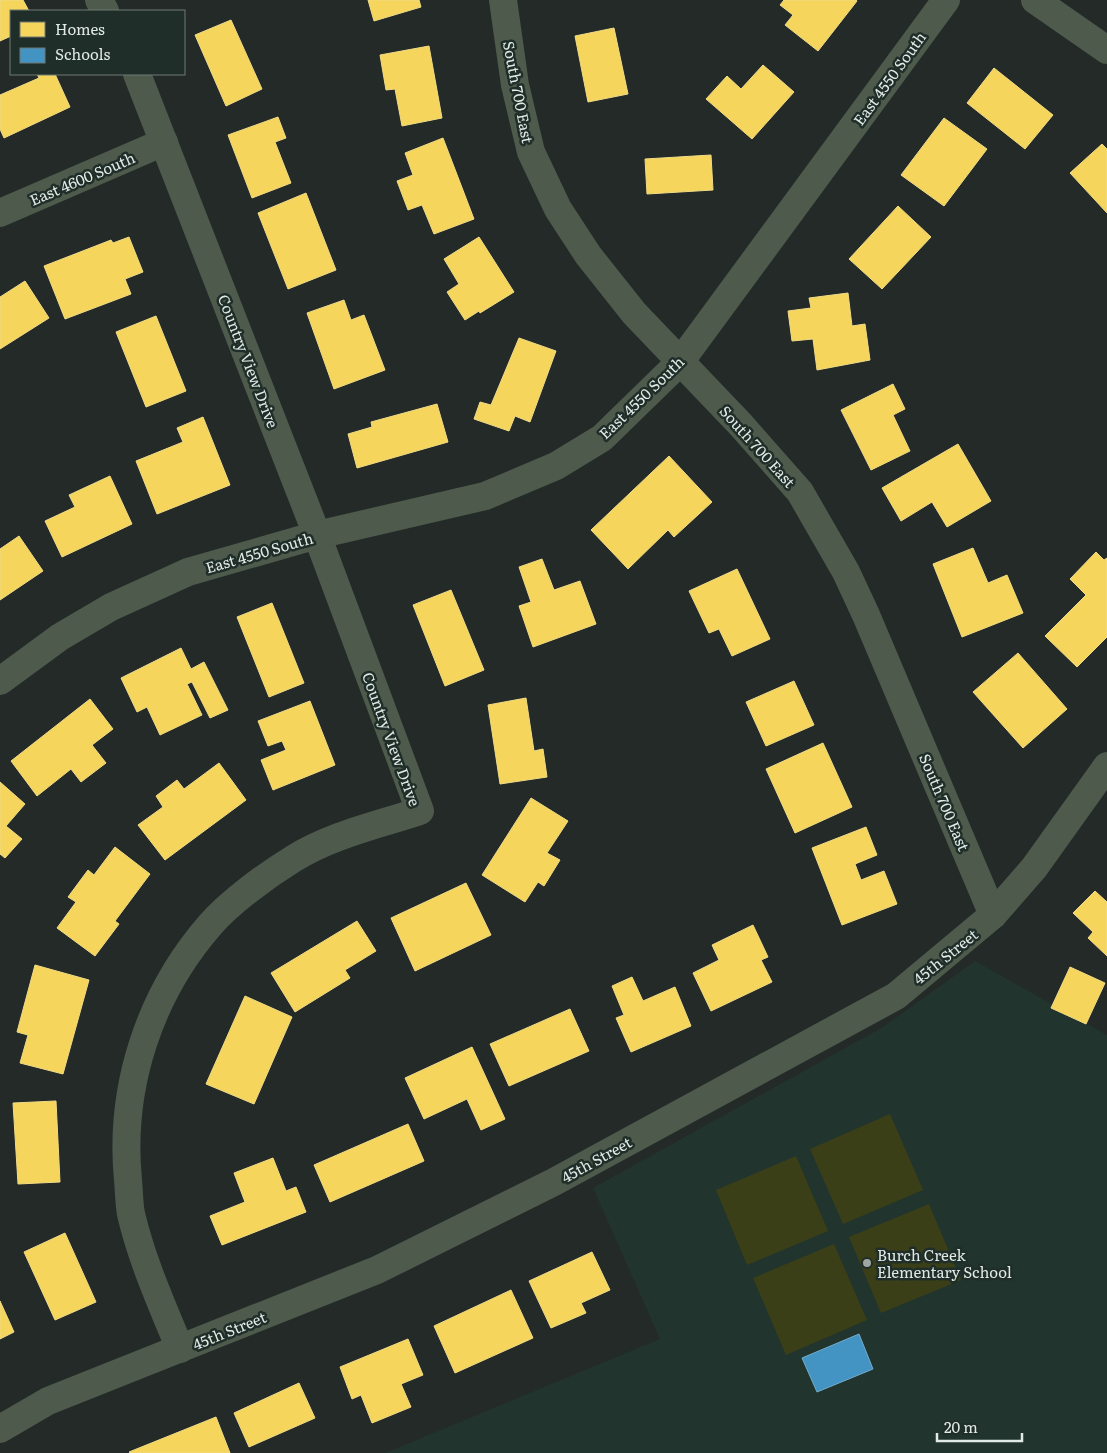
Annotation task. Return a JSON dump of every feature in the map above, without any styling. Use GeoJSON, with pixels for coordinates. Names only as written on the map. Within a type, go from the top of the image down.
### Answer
{"type":"FeatureCollection","features":[{"type":"Feature","properties":{"kind":"street","name":"South 700 East"},"geometry":{"type":"LineString","coordinates":[[503,0],[514,85],[531,152],[554,201],[594,262],[634,313],[740,425],[800,492],[846,572],[993,916]]}},
{"type":"Feature","properties":{"kind":"street","name":"East 4550 South"},"geometry":{"type":"LineString","coordinates":[[0,681],[60,637],[111,607],[188,572],[318,535],[486,496],[556,466],[602,438],[680,362],[946,0]]}},
{"type":"Feature","properties":{"kind":"street"},"geometry":{"type":"LineString","coordinates":[[1035,0],[1107,50]]}},
{"type":"Feature","properties":{"kind":"street","name":"Country View Drive"},"geometry":{"type":"LineString","coordinates":[[137,75],[318,535],[420,811],[336,838],[294,858],[257,884],[211,924],[173,975],[146,1031],[128,1103],[126,1158],[131,1212],[145,1263],[180,1349]]}},
{"type":"Feature","properties":{"kind":"street","name":"East 4600 South"},"geometry":{"type":"LineString","coordinates":[[0,213],[164,142]]}},
{"type":"Feature","properties":{"kind":"street","name":"45th Street"},"geometry":{"type":"LineString","coordinates":[[0,1429],[48,1401],[377,1270],[554,1182],[896,996],[993,916],[1034,868],[1107,766]]}},
{"type":"Feature","properties":{"kind":"shaded area","name":"Burch Creek Elementary School"},"geometry":{"type":"Polygon","coordinates":[[[975,961],[1107,1035],[1107,1453],[385,1453],[660,1339],[593,1188],[883,1027],[975,961]]]}},
{"type":"Feature","properties":{"kind":"green space"},"geometry":{"type":"Polygon","coordinates":[[[890,1114],[923,1190],[843,1224],[810,1149],[890,1114]]]}},
{"type":"Feature","properties":{"kind":"green space"},"geometry":{"type":"Polygon","coordinates":[[[796,1156],[828,1231],[747,1265],[716,1190],[796,1156]]]}},
{"type":"Feature","properties":{"kind":"green space"},"geometry":{"type":"Polygon","coordinates":[[[929,1204],[961,1280],[881,1313],[849,1237],[929,1204]]]}},
{"type":"Feature","properties":{"kind":"green space"},"geometry":{"type":"Polygon","coordinates":[[[834,1244],[867,1320],[786,1355],[753,1278],[834,1244]]]}},
{"type":"Feature","properties":{"kind":"building: Homes"},"geometry":{"type":"Polygon","coordinates":[[[0,0],[23,0],[28,10],[10,10],[10,36],[0,41],[0,0]]]}},
{"type":"Feature","properties":{"kind":"building: Homes"},"geometry":{"type":"Polygon","coordinates":[[[368,0],[419,0],[421,7],[374,21],[368,0]]]}},
{"type":"Feature","properties":{"kind":"building: Homes"},"geometry":{"type":"Polygon","coordinates":[[[784,0],[857,1],[818,51],[785,25],[793,15],[780,5],[784,0]]]}},
{"type":"Feature","properties":{"kind":"building: Homes"},"geometry":{"type":"Polygon","coordinates":[[[231,20],[262,89],[226,106],[195,35],[231,20]]]}},
{"type":"Feature","properties":{"kind":"building: Homes"},"geometry":{"type":"Polygon","coordinates":[[[614,28],[628,94],[588,102],[575,36],[614,28]]]}},
{"type":"Feature","properties":{"kind":"building: Homes"},"geometry":{"type":"Polygon","coordinates":[[[429,46],[442,118],[402,126],[395,89],[386,90],[380,55],[429,46]]]}},
{"type":"Feature","properties":{"kind":"building: Homes"},"geometry":{"type":"Polygon","coordinates":[[[763,65],[794,92],[752,139],[706,99],[727,76],[741,89],[763,65]]]}},
{"type":"Feature","properties":{"kind":"building: Homes"},"geometry":{"type":"Polygon","coordinates":[[[994,68],[1053,115],[1025,149],[967,103],[994,68]]]}},
{"type":"Feature","properties":{"kind":"building: Homes"},"geometry":{"type":"Polygon","coordinates":[[[38,75],[55,75],[70,107],[4,138],[0,129],[0,95],[39,78],[38,75]]]}},
{"type":"Feature","properties":{"kind":"building: Homes"},"geometry":{"type":"Polygon","coordinates":[[[278,117],[286,138],[275,142],[291,183],[252,198],[228,135],[278,117]]]}},
{"type":"Feature","properties":{"kind":"building: Homes"},"geometry":{"type":"Polygon","coordinates":[[[944,118],[987,149],[944,206],[901,175],[944,118]]]}},
{"type":"Feature","properties":{"kind":"building: Homes"},"geometry":{"type":"Polygon","coordinates":[[[443,138],[474,219],[434,234],[422,205],[408,210],[397,181],[413,175],[405,153],[443,138]]]}},
{"type":"Feature","properties":{"kind":"building: Homes"},"geometry":{"type":"Polygon","coordinates":[[[1102,144],[1107,149],[1107,213],[1070,173],[1102,144]]]}},
{"type":"Feature","properties":{"kind":"building: Homes"},"geometry":{"type":"Polygon","coordinates":[[[711,155],[713,190],[647,194],[645,159],[711,155]]]}},
{"type":"Feature","properties":{"kind":"building: Homes"},"geometry":{"type":"Polygon","coordinates":[[[306,193],[336,270],[288,289],[258,213],[306,193]]]}},
{"type":"Feature","properties":{"kind":"building: Homes"},"geometry":{"type":"Polygon","coordinates":[[[898,206],[931,237],[882,289],[849,259],[898,206]]]}},
{"type":"Feature","properties":{"kind":"building: Homes"},"geometry":{"type":"Polygon","coordinates":[[[129,237],[143,272],[125,279],[131,294],[65,319],[44,266],[111,240],[113,243],[129,237]]]}},
{"type":"Feature","properties":{"kind":"building: Homes"},"geometry":{"type":"Polygon","coordinates":[[[479,237],[514,292],[465,320],[447,292],[459,284],[444,259],[479,237]]]}},
{"type":"Feature","properties":{"kind":"building: Homes"},"geometry":{"type":"Polygon","coordinates":[[[25,281],[49,318],[0,349],[0,297],[25,281]]]}},
{"type":"Feature","properties":{"kind":"building: Homes"},"geometry":{"type":"Polygon","coordinates":[[[848,293],[852,326],[865,324],[870,360],[817,370],[813,339],[792,341],[788,311],[811,308],[809,298],[848,293]]]}},
{"type":"Feature","properties":{"kind":"building: Homes"},"geometry":{"type":"Polygon","coordinates":[[[344,300],[351,320],[364,315],[385,370],[334,389],[307,313],[344,300]]]}},
{"type":"Feature","properties":{"kind":"building: Homes"},"geometry":{"type":"Polygon","coordinates":[[[156,316],[186,391],[146,407],[116,332],[156,316]]]}},
{"type":"Feature","properties":{"kind":"building: Homes"},"geometry":{"type":"Polygon","coordinates":[[[519,338],[556,351],[530,422],[515,416],[509,431],[474,419],[480,402],[491,405],[519,338]]]}},
{"type":"Feature","properties":{"kind":"building: Homes"},"geometry":{"type":"Polygon","coordinates":[[[893,384],[905,409],[893,415],[910,451],[871,470],[841,410],[893,384]]]}},
{"type":"Feature","properties":{"kind":"building: Homes"},"geometry":{"type":"Polygon","coordinates":[[[437,404],[448,442],[357,468],[348,434],[372,427],[371,422],[437,404]]]}},
{"type":"Feature","properties":{"kind":"building: Homes"},"geometry":{"type":"Polygon","coordinates":[[[203,417],[230,485],[157,514],[136,461],[183,442],[177,428],[203,417]]]}},
{"type":"Feature","properties":{"kind":"building: Homes"},"geometry":{"type":"Polygon","coordinates":[[[958,444],[991,501],[947,527],[932,502],[901,521],[882,488],[958,444]]]}},
{"type":"Feature","properties":{"kind":"building: Homes"},"geometry":{"type":"Polygon","coordinates":[[[669,456],[712,502],[674,537],[668,530],[628,569],[591,530],[669,456]]]}},
{"type":"Feature","properties":{"kind":"building: Homes"},"geometry":{"type":"Polygon","coordinates":[[[110,476],[132,524],[62,557],[45,521],[75,507],[69,495],[110,476]]]}},
{"type":"Feature","properties":{"kind":"building: Homes"},"geometry":{"type":"Polygon","coordinates":[[[19,536],[43,571],[0,600],[0,549],[19,536]]]}},
{"type":"Feature","properties":{"kind":"building: Homes"},"geometry":{"type":"Polygon","coordinates":[[[973,548],[988,583],[1007,575],[1023,613],[962,637],[933,564],[973,548]]]}},
{"type":"Feature","properties":{"kind":"building: Homes"},"geometry":{"type":"Polygon","coordinates":[[[1096,552],[1104,560],[1107,558],[1107,637],[1077,667],[1045,636],[1086,595],[1070,579],[1096,552]]]}},
{"type":"Feature","properties":{"kind":"building: Homes"},"geometry":{"type":"Polygon","coordinates":[[[542,559],[554,590],[580,581],[596,624],[533,647],[519,606],[531,602],[519,567],[542,559]]]}},
{"type":"Feature","properties":{"kind":"building: Homes"},"geometry":{"type":"Polygon","coordinates":[[[737,569],[770,639],[732,656],[719,629],[709,633],[689,591],[737,569]]]}},
{"type":"Feature","properties":{"kind":"building: Homes"},"geometry":{"type":"Polygon","coordinates":[[[451,590],[484,670],[445,686],[413,605],[451,590]]]}},
{"type":"Feature","properties":{"kind":"building: Homes"},"geometry":{"type":"Polygon","coordinates":[[[272,603],[304,683],[269,697],[237,617],[272,603]]]}},
{"type":"Feature","properties":{"kind":"building: Homes"},"geometry":{"type":"Polygon","coordinates":[[[181,648],[191,669],[204,662],[228,710],[210,718],[192,682],[187,684],[202,715],[160,735],[147,707],[137,712],[121,678],[181,648]]]}},
{"type":"Feature","properties":{"kind":"building: Homes"},"geometry":{"type":"Polygon","coordinates":[[[1018,653],[1067,709],[1023,748],[973,692],[1018,653]]]}},
{"type":"Feature","properties":{"kind":"building: Homes"},"geometry":{"type":"Polygon","coordinates":[[[794,681],[814,725],[766,746],[746,702],[794,681]]]}},
{"type":"Feature","properties":{"kind":"building: Homes"},"geometry":{"type":"Polygon","coordinates":[[[526,698],[534,751],[543,749],[547,777],[500,784],[488,705],[526,698]]]}},
{"type":"Feature","properties":{"kind":"building: Homes"},"geometry":{"type":"Polygon","coordinates":[[[90,699],[113,729],[92,745],[106,763],[81,782],[71,769],[37,796],[11,761],[90,699]]]}},
{"type":"Feature","properties":{"kind":"building: Homes"},"geometry":{"type":"Polygon","coordinates":[[[310,701],[335,765],[273,790],[261,760],[286,750],[282,741],[268,746],[258,721],[310,701]]]}},
{"type":"Feature","properties":{"kind":"building: Homes"},"geometry":{"type":"Polygon","coordinates":[[[823,743],[852,807],[795,833],[766,769],[823,743]]]}},
{"type":"Feature","properties":{"kind":"building: Homes"},"geometry":{"type":"Polygon","coordinates":[[[219,763],[246,800],[165,860],[138,825],[163,807],[156,796],[177,780],[184,789],[219,763]]]}},
{"type":"Feature","properties":{"kind":"building: Homes"},"geometry":{"type":"Polygon","coordinates":[[[0,782],[25,804],[6,826],[22,839],[5,858],[0,854],[0,782]]]}},
{"type":"Feature","properties":{"kind":"building: Homes"},"geometry":{"type":"Polygon","coordinates":[[[531,798],[568,821],[547,853],[560,860],[544,886],[538,882],[525,902],[482,875],[531,798]]]}},
{"type":"Feature","properties":{"kind":"building: Homes"},"geometry":{"type":"Polygon","coordinates":[[[866,827],[877,855],[855,864],[861,880],[884,871],[897,904],[842,925],[812,848],[866,827]]]}},
{"type":"Feature","properties":{"kind":"building: Homes"},"geometry":{"type":"Polygon","coordinates":[[[115,847],[150,874],[115,921],[119,924],[95,956],[57,928],[76,902],[68,897],[88,870],[94,875],[115,847]]]}},
{"type":"Feature","properties":{"kind":"building: Homes"},"geometry":{"type":"Polygon","coordinates":[[[466,883],[491,935],[415,971],[391,918],[466,883]]]}},
{"type":"Feature","properties":{"kind":"building: Homes"},"geometry":{"type":"Polygon","coordinates":[[[1095,891],[1107,902],[1107,956],[1088,938],[1093,932],[1073,913],[1095,891]]]}},
{"type":"Feature","properties":{"kind":"building: Homes"},"geometry":{"type":"Polygon","coordinates":[[[357,921],[376,951],[345,970],[350,978],[295,1012],[271,973],[357,921]]]}},
{"type":"Feature","properties":{"kind":"building: Homes"},"geometry":{"type":"Polygon","coordinates":[[[753,925],[768,957],[761,960],[772,982],[711,1011],[693,973],[719,960],[712,945],[753,925]]]}},
{"type":"Feature","properties":{"kind":"building: Homes"},"geometry":{"type":"Polygon","coordinates":[[[35,965],[89,980],[63,1074],[20,1063],[28,1035],[17,1032],[35,965]]]}},
{"type":"Feature","properties":{"kind":"building: Homes"},"geometry":{"type":"Polygon","coordinates":[[[1070,967],[1105,983],[1086,1024],[1051,1008],[1070,967]]]}},
{"type":"Feature","properties":{"kind":"building: Homes"},"geometry":{"type":"Polygon","coordinates":[[[632,977],[643,1001],[675,987],[691,1026],[631,1052],[616,1018],[624,1015],[612,986],[632,977]]]}},
{"type":"Feature","properties":{"kind":"building: Homes"},"geometry":{"type":"Polygon","coordinates":[[[245,996],[292,1017],[254,1104],[206,1084],[245,996]]]}},
{"type":"Feature","properties":{"kind":"building: Homes"},"geometry":{"type":"Polygon","coordinates":[[[570,1009],[589,1051],[509,1086],[490,1044],[570,1009]]]}},
{"type":"Feature","properties":{"kind":"building: Homes"},"geometry":{"type":"Polygon","coordinates":[[[472,1047],[505,1119],[481,1130],[467,1099],[424,1119],[405,1078],[472,1047]]]}},
{"type":"Feature","properties":{"kind":"building: Homes"},"geometry":{"type":"Polygon","coordinates":[[[56,1101],[60,1182],[18,1184],[13,1103],[56,1101]]]}},
{"type":"Feature","properties":{"kind":"building: Homes"},"geometry":{"type":"Polygon","coordinates":[[[408,1124],[424,1161],[330,1202],[314,1165],[408,1124]]]}},
{"type":"Feature","properties":{"kind":"building: Homes"},"geometry":{"type":"Polygon","coordinates":[[[273,1158],[286,1191],[296,1187],[306,1212],[222,1245],[210,1216],[245,1202],[234,1173],[273,1158]]]}},
{"type":"Feature","properties":{"kind":"building: Homes"},"geometry":{"type":"Polygon","coordinates":[[[65,1233],[96,1302],[55,1320],[24,1252],[65,1233]]]}},
{"type":"Feature","properties":{"kind":"building: Homes"},"geometry":{"type":"Polygon","coordinates":[[[592,1252],[610,1290],[581,1303],[586,1313],[551,1328],[529,1281],[592,1252]]]}},
{"type":"Feature","properties":{"kind":"building: Homes"},"geometry":{"type":"Polygon","coordinates":[[[511,1290],[533,1338],[455,1373],[434,1326],[511,1290]]]}},
{"type":"Feature","properties":{"kind":"building: Homes"},"geometry":{"type":"Polygon","coordinates":[[[0,1301],[14,1332],[0,1339],[0,1301]]]}},
{"type":"Feature","properties":{"kind":"building: Homes"},"geometry":{"type":"Polygon","coordinates":[[[408,1339],[423,1375],[401,1384],[411,1407],[372,1423],[361,1395],[352,1399],[340,1367],[408,1339]]]}},
{"type":"Feature","properties":{"kind":"building: Homes"},"geometry":{"type":"Polygon","coordinates":[[[299,1383],[315,1418],[249,1447],[234,1413],[299,1383]]]}},
{"type":"Feature","properties":{"kind":"building: Homes"},"geometry":{"type":"Polygon","coordinates":[[[216,1417],[230,1453],[129,1452],[216,1417]]]}},
{"type":"Feature","properties":{"kind":"building: Schools"},"geometry":{"type":"Polygon","coordinates":[[[859,1334],[873,1369],[817,1392],[802,1358],[859,1334]]]}},
{"type":"Feature","properties":{"kind":"place","name":"Burch Creek Elementary School"},"geometry":{"type":"Point","coordinates":[867,1263]}}]}
